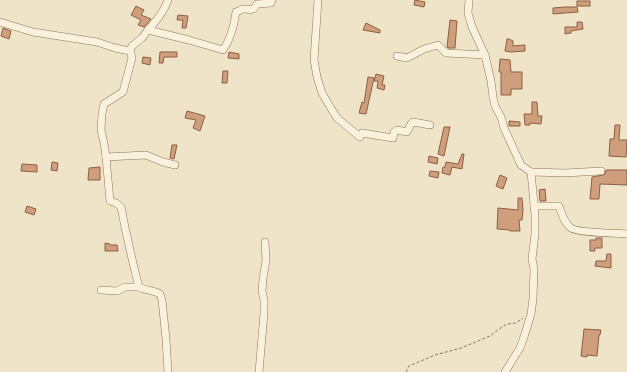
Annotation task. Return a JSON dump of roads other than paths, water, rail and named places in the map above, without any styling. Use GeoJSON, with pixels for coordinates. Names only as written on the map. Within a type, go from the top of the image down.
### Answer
{"type":"FeatureCollection","features":[{"type":"Feature","properties":{"kind":"street"},"geometry":{"type":"LineString","coordinates":[[139,287],[126,235],[121,207],[110,201],[106,157],[101,130],[102,114],[104,104],[123,92],[132,58],[130,52],[132,46],[142,38],[158,19],[168,0]]}},
{"type":"Feature","properties":{"kind":"street"},"geometry":{"type":"LineString","coordinates":[[148,30],[223,50],[228,42],[236,12],[242,9],[252,10],[256,8],[257,4],[271,3],[272,0]]}},
{"type":"Feature","properties":{"kind":"street"},"geometry":{"type":"LineString","coordinates":[[318,0],[314,60],[322,93],[337,118],[360,137],[362,132],[393,138],[394,132],[397,130],[407,132],[410,124],[413,122],[430,125]]}},
{"type":"Feature","properties":{"kind":"street"},"geometry":{"type":"LineString","coordinates":[[469,0],[468,14],[472,28],[485,55],[495,106],[521,165],[531,172],[565,173],[601,171]]}},
{"type":"Feature","properties":{"kind":"street"},"geometry":{"type":"LineString","coordinates":[[0,22],[33,32],[97,42],[130,52]]}},
{"type":"Feature","properties":{"kind":"street"},"geometry":{"type":"LineString","coordinates":[[397,56],[407,58],[424,49],[438,45],[446,53],[485,55]]}},
{"type":"Feature","properties":{"kind":"street"},"geometry":{"type":"LineString","coordinates":[[106,157],[146,155],[175,165]]}},
{"type":"Feature","properties":{"kind":"street"},"geometry":{"type":"LineString","coordinates":[[505,372],[520,348],[531,314],[534,269],[532,259],[535,234],[535,216],[531,172]]}},
{"type":"Feature","properties":{"kind":"street"},"geometry":{"type":"LineString","coordinates":[[534,206],[559,206],[564,220],[572,228],[580,231],[627,234]]}},
{"type":"Feature","properties":{"kind":"street"},"geometry":{"type":"LineString","coordinates":[[259,372],[264,313],[262,291],[266,260],[265,242]]}},
{"type":"Feature","properties":{"kind":"street"},"geometry":{"type":"LineString","coordinates":[[101,290],[117,291],[124,287],[139,287],[160,294],[162,300],[168,372]]}}]}
